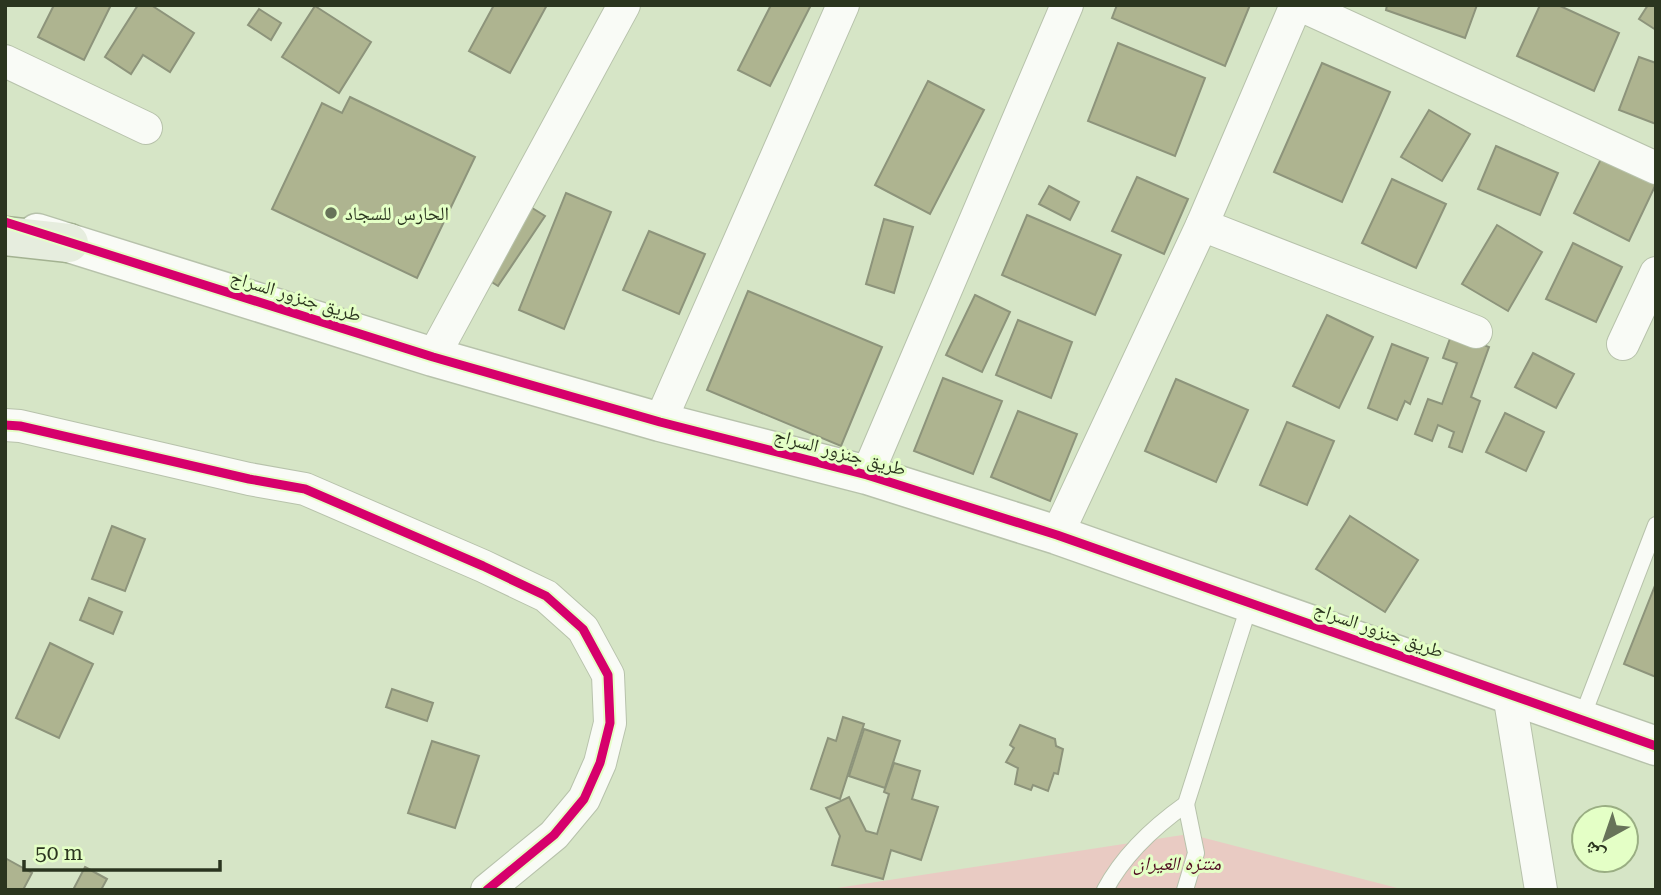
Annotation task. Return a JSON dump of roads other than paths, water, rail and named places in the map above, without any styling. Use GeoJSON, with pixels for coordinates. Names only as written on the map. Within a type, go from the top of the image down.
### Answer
{"type":"FeatureCollection","features":[{"type":"Feature","properties":{"kind":"main road"},"geometry":{"type":"LineString","coordinates":[[5,236],[69,243]]}},
{"type":"Feature","properties":{"kind":"street"},"geometry":{"type":"LineString","coordinates":[[433,358],[624,5]]}},
{"type":"Feature","properties":{"kind":"street"},"geometry":{"type":"LineString","coordinates":[[660,422],[843,5]]}},
{"type":"Feature","properties":{"kind":"street"},"geometry":{"type":"LineString","coordinates":[[867,475],[1067,5]]}},
{"type":"Feature","properties":{"kind":"street"},"geometry":{"type":"LineString","coordinates":[[1057,535],[1202,225],[1298,5],[1656,168]]}},
{"type":"Feature","properties":{"kind":"street"},"geometry":{"type":"LineString","coordinates":[[5,61],[146,128]]}},
{"type":"Feature","properties":{"kind":"street","name":"طريق جنزور السراج"},"geometry":{"type":"LineString","coordinates":[[5,222],[433,358],[660,422],[867,475],[1057,535],[1656,746]]}},
{"type":"Feature","properties":{"kind":"street"},"geometry":{"type":"LineString","coordinates":[[1202,225],[1476,332]]}},
{"type":"Feature","properties":{"kind":"street"},"geometry":{"type":"LineString","coordinates":[[1623,344],[1656,273]]}},
{"type":"Feature","properties":{"kind":"street"},"geometry":{"type":"LineString","coordinates":[[5,425],[20,426],[249,479],[305,489],[483,566],[545,596],[583,629],[608,675],[611,723],[600,763],[584,799],[554,835],[487,890]]}},
{"type":"Feature","properties":{"kind":"street"},"geometry":{"type":"LineString","coordinates":[[1508,694],[1541,890]]}},
{"type":"Feature","properties":{"kind":"lane"},"geometry":{"type":"LineString","coordinates":[[1581,720],[1656,525]]}},
{"type":"Feature","properties":{"kind":"lane"},"geometry":{"type":"LineString","coordinates":[[1185,890],[1196,853],[1186,804],[1250,603]]}},
{"type":"Feature","properties":{"kind":"lane"},"geometry":{"type":"LineString","coordinates":[[1105,890],[1113,875],[1162,821],[1186,804]]}},
{"type":"Feature","properties":{"kind":"place","name":"الحارس للسجاد"},"geometry":{"type":"Point","coordinates":[331,213]}},
{"type":"Feature","properties":{"kind":"park label","name":"منتزه الغيران"},"geometry":{"type":"Point","coordinates":[1177,863]}}]}
